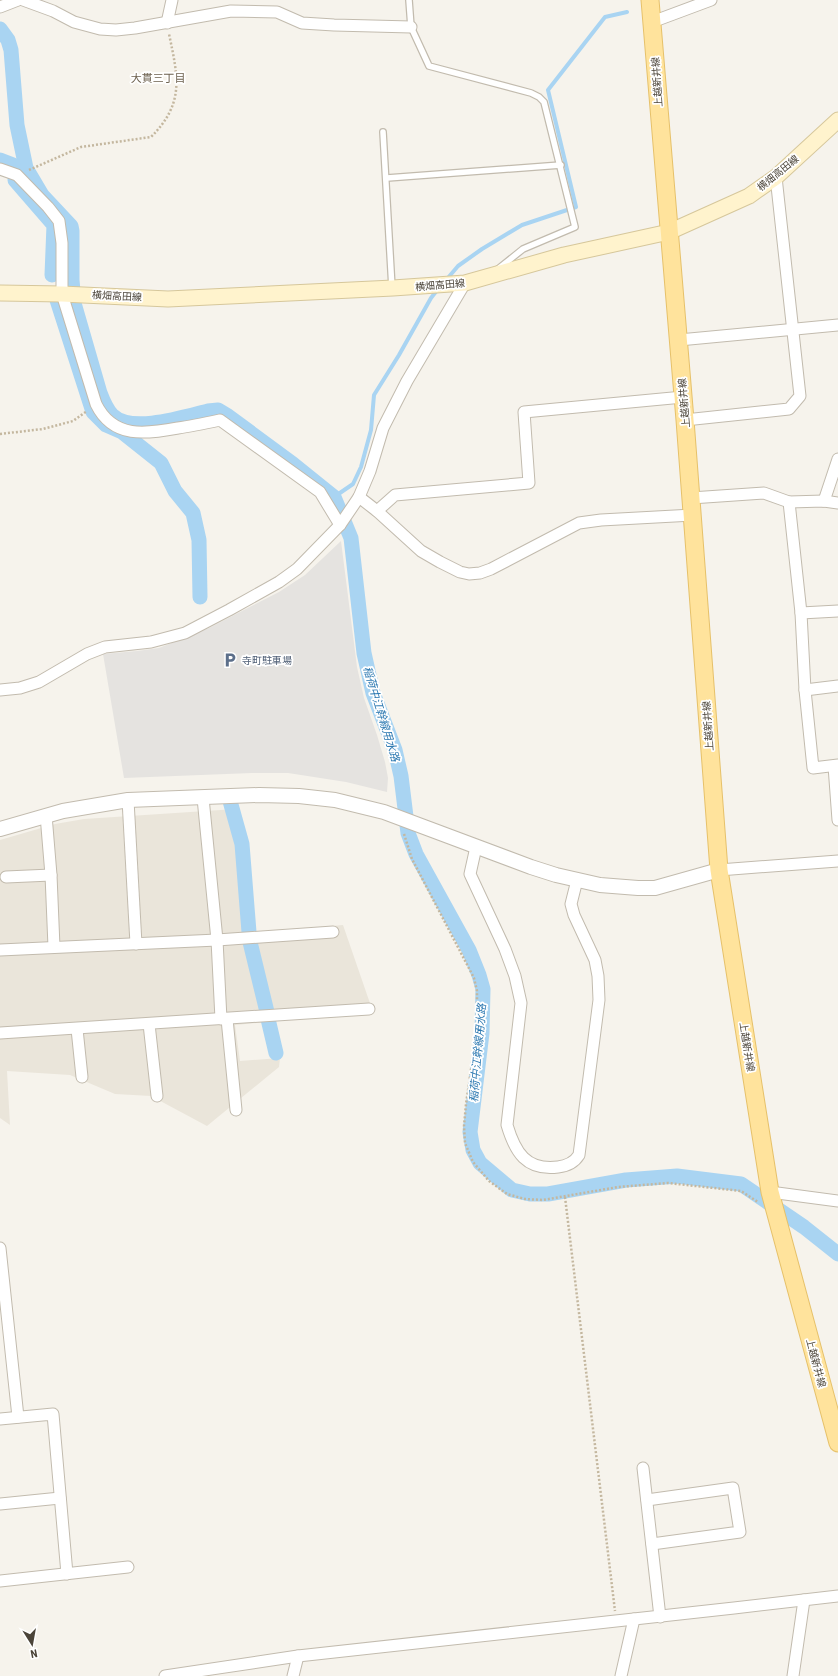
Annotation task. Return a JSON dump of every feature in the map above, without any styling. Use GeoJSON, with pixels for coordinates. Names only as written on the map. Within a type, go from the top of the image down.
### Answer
{"type":"FeatureCollection","features":[{"type":"Feature","properties":{"kind":"main road","name":"上越新井線"},"geometry":{"type":"LineString","coordinates":[[650,0],[693,515],[719,870],[770,1192],[838,1443]]}},
{"type":"Feature","properties":{"kind":"main road","name":"横畑高田線"},"geometry":{"type":"LineString","coordinates":[[0,293],[62,294],[168,299],[465,283],[564,255],[669,232],[749,196],[776,177],[838,120]]}},
{"type":"Feature","properties":{"kind":"street"},"geometry":{"type":"LineString","coordinates":[[0,7],[18,0]]}},
{"type":"Feature","properties":{"kind":"street"},"geometry":{"type":"LineString","coordinates":[[23,0],[53,11],[74,22],[100,29],[116,30],[166,23],[231,11],[277,12],[302,23],[334,26],[410,27]]}},
{"type":"Feature","properties":{"kind":"street"},"geometry":{"type":"LineString","coordinates":[[166,23],[172,0]]}},
{"type":"Feature","properties":{"kind":"street"},"geometry":{"type":"LineString","coordinates":[[652,22],[711,0]]}},
{"type":"Feature","properties":{"kind":"street"},"geometry":{"type":"LineString","coordinates":[[0,169],[17,175],[48,207],[59,221],[62,243],[62,294],[96,404],[100,411],[115,425],[138,434],[154,433],[220,420],[320,492],[340,525]]}},
{"type":"Feature","properties":{"kind":"street"},"geometry":{"type":"LineString","coordinates":[[685,420],[789,409],[800,396],[776,177]]}},
{"type":"Feature","properties":{"kind":"street"},"geometry":{"type":"LineString","coordinates":[[0,690],[20,688],[39,682],[86,654],[105,647],[151,642],[185,633],[280,582],[307,560],[340,525],[359,498],[370,471],[383,428],[407,381],[465,283]]}},
{"type":"Feature","properties":{"kind":"street"},"geometry":{"type":"LineString","coordinates":[[679,340],[838,325]]}},
{"type":"Feature","properties":{"kind":"street"},"geometry":{"type":"LineString","coordinates":[[377,511],[394,495],[529,483],[524,412],[683,398]]}},
{"type":"Feature","properties":{"kind":"street"},"geometry":{"type":"LineString","coordinates":[[824,501],[838,459]]}},
{"type":"Feature","properties":{"kind":"street"},"geometry":{"type":"LineString","coordinates":[[691,498],[764,493],[789,502],[824,501],[838,503]]}},
{"type":"Feature","properties":{"kind":"street"},"geometry":{"type":"LineString","coordinates":[[359,498],[377,511],[422,551],[451,568],[469,574],[480,573],[491,569],[579,523],[614,519],[693,515]]}},
{"type":"Feature","properties":{"kind":"street"},"geometry":{"type":"LineString","coordinates":[[789,502],[801,613],[805,690],[812,768],[836,766],[838,820]]}},
{"type":"Feature","properties":{"kind":"street"},"geometry":{"type":"LineString","coordinates":[[801,613],[838,611]]}},
{"type":"Feature","properties":{"kind":"street"},"geometry":{"type":"LineString","coordinates":[[805,690],[838,686]]}},
{"type":"Feature","properties":{"kind":"street"},"geometry":{"type":"LineString","coordinates":[[0,830],[46,815],[128,800],[258,795],[299,796],[341,801],[366,807],[400,818],[531,867],[577,880],[612,887],[655,888],[719,870],[838,861]]}},
{"type":"Feature","properties":{"kind":"street"},"geometry":{"type":"LineString","coordinates":[[203,798],[224,1019],[236,1110]]}},
{"type":"Feature","properties":{"kind":"street"},"geometry":{"type":"LineString","coordinates":[[128,800],[136,944]]}},
{"type":"Feature","properties":{"kind":"street"},"geometry":{"type":"LineString","coordinates":[[46,815],[51,875],[54,947]]}},
{"type":"Feature","properties":{"kind":"street"},"geometry":{"type":"LineString","coordinates":[[476,847],[470,874],[505,949],[515,976],[521,1003],[507,1125],[510,1137],[517,1150],[525,1160],[536,1167],[562,1167],[570,1164],[579,1155],[599,1000],[595,960],[574,915],[571,904],[577,880]]}},
{"type":"Feature","properties":{"kind":"street"},"geometry":{"type":"LineString","coordinates":[[6,877],[51,875]]}},
{"type":"Feature","properties":{"kind":"street"},"geometry":{"type":"LineString","coordinates":[[0,950],[217,940],[333,932]]}},
{"type":"Feature","properties":{"kind":"street"},"geometry":{"type":"LineString","coordinates":[[0,1033],[369,1010]]}},
{"type":"Feature","properties":{"kind":"street"},"geometry":{"type":"LineString","coordinates":[[149,1024],[157,1096]]}},
{"type":"Feature","properties":{"kind":"street"},"geometry":{"type":"LineString","coordinates":[[77,1029],[82,1077]]}},
{"type":"Feature","properties":{"kind":"street"},"geometry":{"type":"LineString","coordinates":[[770,1192],[838,1201]]}},
{"type":"Feature","properties":{"kind":"street"},"geometry":{"type":"LineString","coordinates":[[0,1254],[18,1417]]}},
{"type":"Feature","properties":{"kind":"street"},"geometry":{"type":"LineString","coordinates":[[0,1419],[53,1414],[67,1574]]}},
{"type":"Feature","properties":{"kind":"street"},"geometry":{"type":"LineString","coordinates":[[643,1468],[660,1617]]}},
{"type":"Feature","properties":{"kind":"street"},"geometry":{"type":"LineString","coordinates":[[647,1500],[733,1488],[740,1532],[652,1544]]}},
{"type":"Feature","properties":{"kind":"street"},"geometry":{"type":"LineString","coordinates":[[0,1504],[60,1498]]}},
{"type":"Feature","properties":{"kind":"street"},"geometry":{"type":"LineString","coordinates":[[0,1581],[128,1567]]}},
{"type":"Feature","properties":{"kind":"street"},"geometry":{"type":"LineString","coordinates":[[165,1676],[298,1656],[634,1620],[838,1596]]}},
{"type":"Feature","properties":{"kind":"street"},"geometry":{"type":"LineString","coordinates":[[793,1676],[804,1600]]}},
{"type":"Feature","properties":{"kind":"street"},"geometry":{"type":"LineString","coordinates":[[622,1676],[634,1620]]}},
{"type":"Feature","properties":{"kind":"street"},"geometry":{"type":"LineString","coordinates":[[293,1676],[298,1656]]}},
{"type":"Feature","properties":{"kind":"lane"},"geometry":{"type":"LineString","coordinates":[[409,0],[410,27],[429,66],[531,93],[539,96],[544,102],[561,165],[575,227],[523,249],[490,275]]}},
{"type":"Feature","properties":{"kind":"lane"},"geometry":{"type":"LineString","coordinates":[[384,132],[392,288]]}},
{"type":"Feature","properties":{"kind":"lane"},"geometry":{"type":"LineString","coordinates":[[387,178],[561,165]]}},
{"type":"Feature","properties":{"kind":"path"},"geometry":{"type":"LineString","coordinates":[[17,175],[81,147],[151,137],[157,131],[171,110],[177,85],[177,73],[166,23]]}},
{"type":"Feature","properties":{"kind":"path"},"geometry":{"type":"LineString","coordinates":[[0,434],[43,429],[73,422],[96,404]]}},
{"type":"Feature","properties":{"kind":"path"},"geometry":{"type":"LineString","coordinates":[[400,818],[404,839],[412,859],[474,978],[477,991],[477,1028],[464,1126],[465,1143],[473,1162],[489,1181],[507,1194],[525,1199],[543,1200],[618,1188],[668,1183],[741,1191],[776,1215]]}},
{"type":"Feature","properties":{"kind":"path"},"geometry":{"type":"LineString","coordinates":[[565,1197],[616,1621]]}},
{"type":"Feature","properties":{"kind":"shaded area","name":"寺町駐車場"},"geometry":{"type":"Polygon","coordinates":[[[341,541],[357,667],[364,698],[385,762],[388,778],[387,792],[346,782],[288,773],[124,778],[103,654],[159,648],[209,628],[279,592],[305,575],[341,541]]]}},
{"type":"Feature","properties":{"kind":"shaded area"},"geometry":{"type":"Polygon","coordinates":[[[236,809],[241,826],[251,933],[343,925],[373,1012],[235,1025],[240,1061],[280,1058],[279,1067],[207,1126],[151,1096],[115,1094],[70,1075],[7,1071],[10,1125],[0,1118],[0,840],[55,824],[84,819],[236,809]]]}},
{"type":"Feature","properties":{"kind":"waterway"},"geometry":{"type":"LineString","coordinates":[[447,279],[458,266],[482,249],[522,225],[576,207],[548,90],[605,17],[627,12]]}},
{"type":"Feature","properties":{"kind":"waterway","name":"稲荷中江幹線用水路"},"geometry":{"type":"LineString","coordinates":[[0,29],[8,40],[11,50],[17,125],[26,168],[42,195],[71,226],[74,303],[100,393],[108,410],[112,415],[121,421],[144,424],[172,420],[218,410],[293,464],[334,497],[351,538],[364,653],[373,693],[395,750],[401,776],[408,833],[416,854],[469,950],[483,989],[482,1033],[470,1132],[473,1150],[480,1163],[512,1190],[530,1194],[548,1194],[626,1180],[677,1176],[741,1184],[804,1227],[838,1254]]}},
{"type":"Feature","properties":{"kind":"waterway"},"geometry":{"type":"LineString","coordinates":[[0,160],[13,165]]}},
{"type":"Feature","properties":{"kind":"waterway"},"geometry":{"type":"LineString","coordinates":[[15,180],[54,225],[52,275]]}},
{"type":"Feature","properties":{"kind":"waterway"},"geometry":{"type":"LineString","coordinates":[[334,497],[353,484],[361,467],[371,430],[374,395],[399,355],[431,298],[438,289]]}},
{"type":"Feature","properties":{"kind":"waterway"},"geometry":{"type":"LineString","coordinates":[[56,297],[93,412],[106,425],[122,432],[161,463],[175,491],[193,513],[199,540],[200,597]]}},
{"type":"Feature","properties":{"kind":"waterway"},"geometry":{"type":"LineString","coordinates":[[230,801],[242,844],[249,932]]}},
{"type":"Feature","properties":{"kind":"waterway"},"geometry":{"type":"LineString","coordinates":[[250,942],[267,1012]]}},
{"type":"Feature","properties":{"kind":"waterway"},"geometry":{"type":"LineString","coordinates":[[268,1019],[276,1053]]}},
{"type":"Feature","properties":{"kind":"place","name":"寺町駐車場"},"geometry":{"type":"Point","coordinates":[230,660]}},
{"type":"Feature","properties":{"kind":"district","name":"大貫三丁目"},"geometry":{"type":"Point","coordinates":[158,78]}}]}
